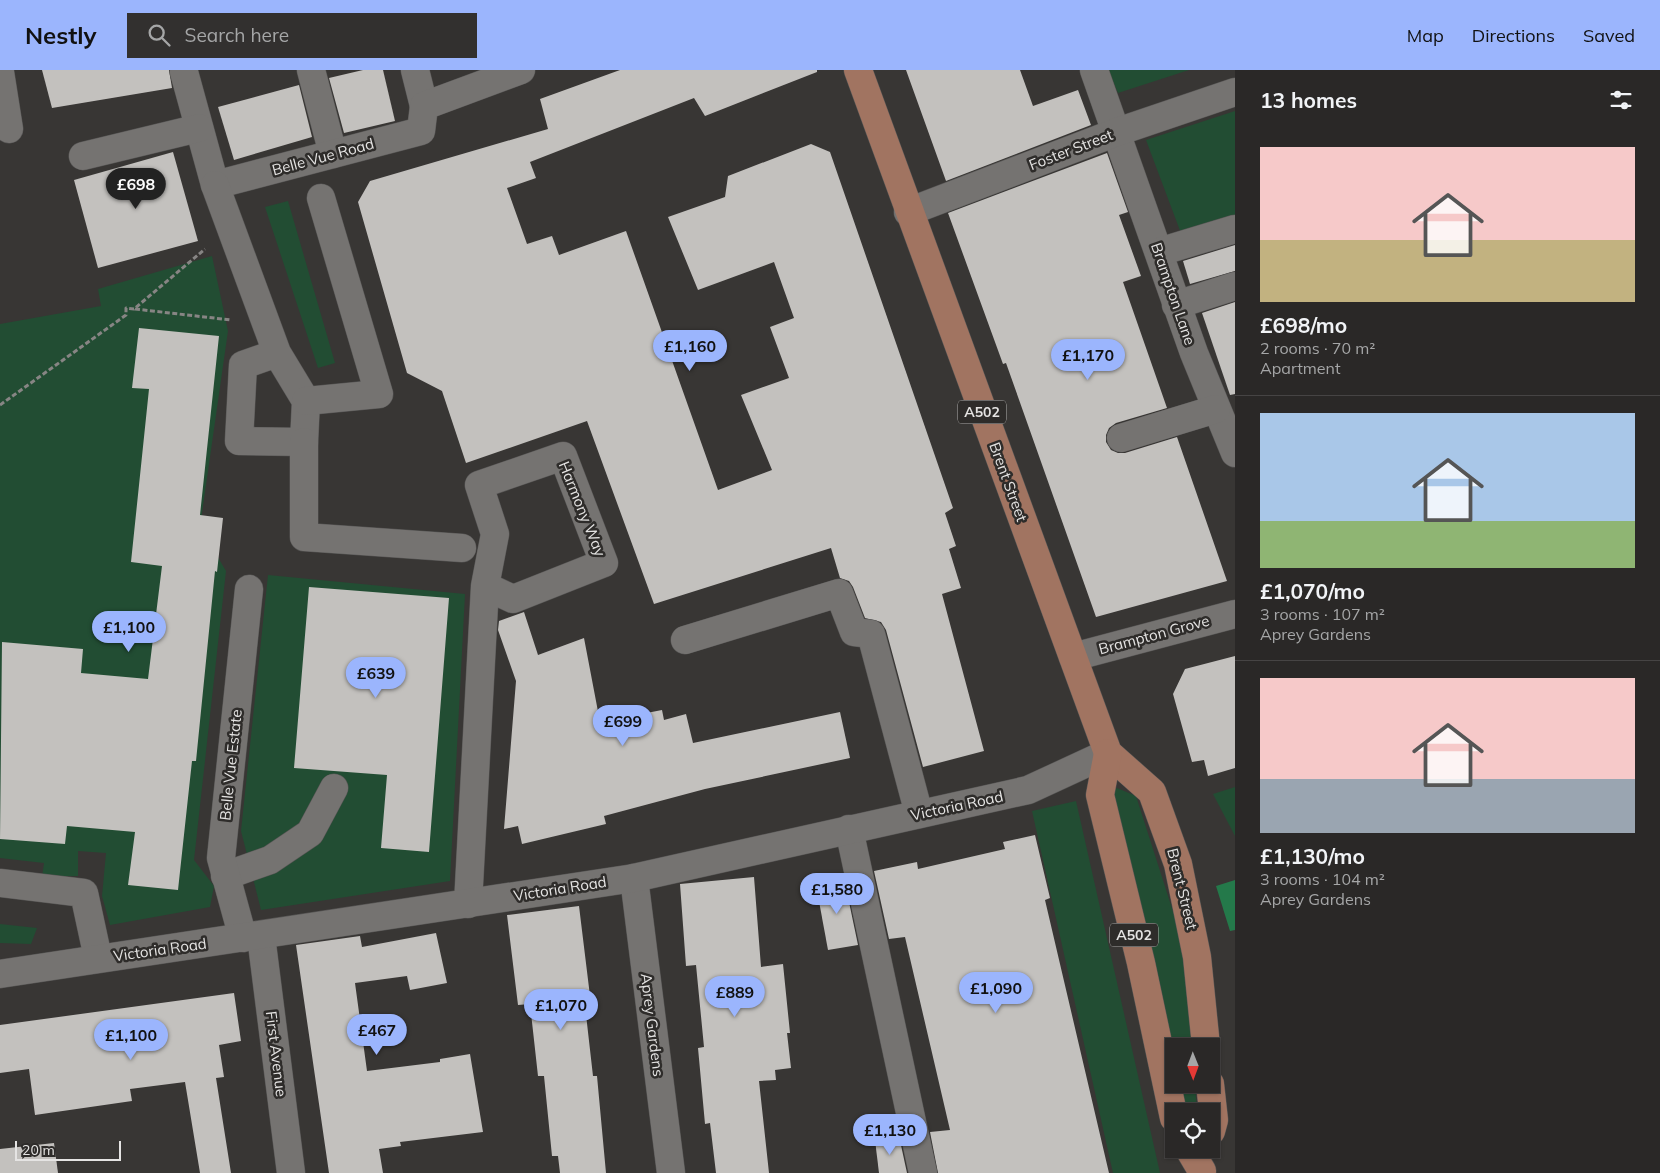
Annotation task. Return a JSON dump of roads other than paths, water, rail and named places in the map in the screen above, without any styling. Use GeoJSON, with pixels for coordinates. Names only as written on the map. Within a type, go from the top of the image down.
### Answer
{"type":"FeatureCollection","features":[{"type":"Feature","properties":{"kind":"main road","name":"Brent Street"},"geometry":{"type":"LineString","coordinates":[[858,70],[908,212],[1108,753],[1152,792],[1178,864],[1197,957],[1205,1038]]}},
{"type":"Feature","properties":{"kind":"main road","name":"A502"},"geometry":{"type":"LineString","coordinates":[[1108,753],[1100,795],[1141,963],[1171,1103]]}},
{"type":"Feature","properties":{"kind":"street"},"geometry":{"type":"LineString","coordinates":[[311,70],[333,154]]}},
{"type":"Feature","properties":{"kind":"street"},"geometry":{"type":"LineString","coordinates":[[415,70],[424,106],[521,70]]}},
{"type":"Feature","properties":{"kind":"street","name":"Brampton Lane"},"geometry":{"type":"LineString","coordinates":[[1094,70],[1176,305],[1235,453]]}},
{"type":"Feature","properties":{"kind":"street"},"geometry":{"type":"LineString","coordinates":[[0,72],[8,129]]}},
{"type":"Feature","properties":{"kind":"street"},"geometry":{"type":"LineString","coordinates":[[184,72],[215,186],[266,324],[277,353],[306,402],[304,537],[462,548]]}},
{"type":"Feature","properties":{"kind":"street","name":"Foster Street"},"geometry":{"type":"LineString","coordinates":[[908,212],[1117,132],[1235,92]]}},
{"type":"Feature","properties":{"kind":"street","name":"Belle Vue Road"},"geometry":{"type":"LineString","coordinates":[[215,186],[421,131],[424,106]]}},
{"type":"Feature","properties":{"kind":"street"},"geometry":{"type":"LineString","coordinates":[[83,156],[199,128]]}},
{"type":"Feature","properties":{"kind":"street"},"geometry":{"type":"LineString","coordinates":[[306,402],[379,394],[321,198]]}},
{"type":"Feature","properties":{"kind":"street"},"geometry":{"type":"LineString","coordinates":[[1159,252],[1235,229]]}},
{"type":"Feature","properties":{"kind":"street"},"geometry":{"type":"LineString","coordinates":[[1176,305],[1235,286]]}},
{"type":"Feature","properties":{"kind":"street"},"geometry":{"type":"LineString","coordinates":[[277,353],[243,365],[239,441],[304,442]]}},
{"type":"Feature","properties":{"kind":"street"},"geometry":{"type":"LineString","coordinates":[[1121,438],[1216,409]]}},
{"type":"Feature","properties":{"kind":"street","name":"Harmony Way"},"geometry":{"type":"LineString","coordinates":[[468,904],[485,586],[495,534],[479,485],[563,456],[604,563],[513,599],[485,586]]}},
{"type":"Feature","properties":{"kind":"street","name":"Belle Vue Estate"},"geometry":{"type":"LineString","coordinates":[[249,589],[221,858],[225,876],[252,937]]}},
{"type":"Feature","properties":{"kind":"street"},"geometry":{"type":"LineString","coordinates":[[685,640],[839,593],[854,632],[870,634],[919,814]]}},
{"type":"Feature","properties":{"kind":"street","name":"Brampton Grove"},"geometry":{"type":"LineString","coordinates":[[1073,657],[1235,614]]}},
{"type":"Feature","properties":{"kind":"street","name":"Victoria Road"},"geometry":{"type":"LineString","coordinates":[[0,974],[634,878],[1028,790],[1108,753]]}},
{"type":"Feature","properties":{"kind":"street"},"geometry":{"type":"LineString","coordinates":[[225,876],[270,860],[310,832],[334,788]]}},
{"type":"Feature","properties":{"kind":"street"},"geometry":{"type":"LineString","coordinates":[[849,829],[922,1173]]}},
{"type":"Feature","properties":{"kind":"street","name":"Aprey Gardens"},"geometry":{"type":"LineString","coordinates":[[634,878],[671,1173]]}},
{"type":"Feature","properties":{"kind":"street"},"geometry":{"type":"LineString","coordinates":[[0,883],[84,893],[98,958]]}},
{"type":"Feature","properties":{"kind":"street","name":"First Avenue"},"geometry":{"type":"LineString","coordinates":[[252,937],[291,1173]]}}]}
